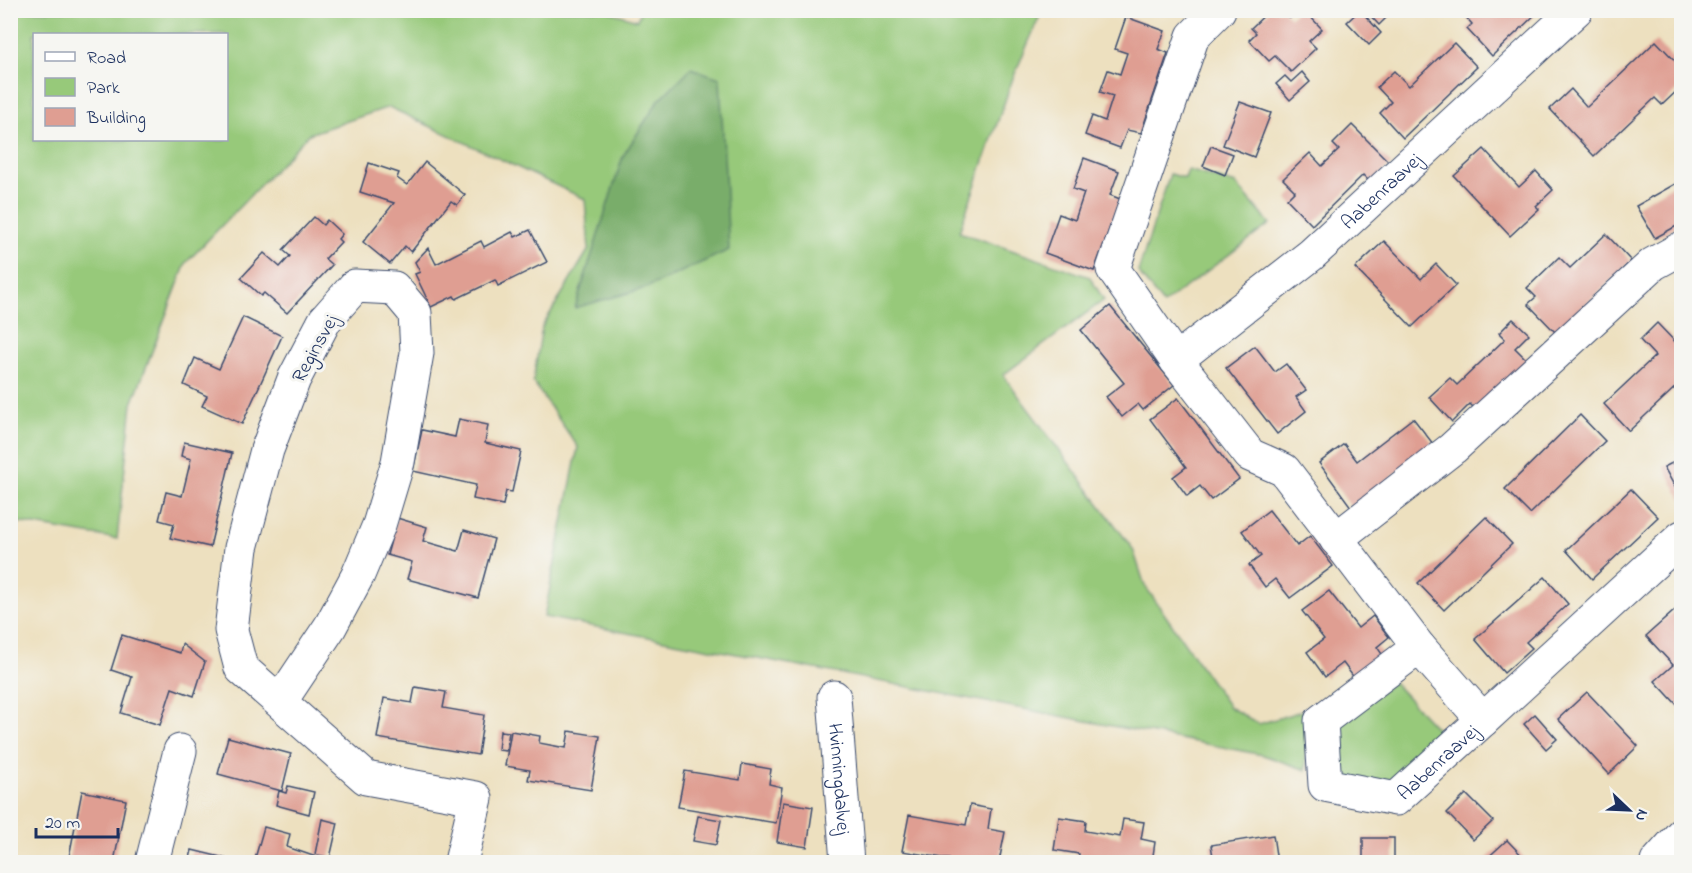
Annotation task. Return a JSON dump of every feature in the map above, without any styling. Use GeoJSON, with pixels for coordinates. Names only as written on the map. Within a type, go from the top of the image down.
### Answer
{"type":"FeatureCollection","features":[{"type":"Feature","properties":{"kind":"street","name":"Aabenraavej"},"geometry":{"type":"LineString","coordinates":[[1219,10],[1193,36],[1113,269],[1176,360],[1250,455],[1284,470],[1419,647],[1483,720]]}},
{"type":"Feature","properties":{"kind":"street","name":"Aabenraavej"},"geometry":{"type":"LineString","coordinates":[[1176,360],[1311,255],[1576,10]]}},
{"type":"Feature","properties":{"kind":"street"},"geometry":{"type":"LineString","coordinates":[[1336,539],[1453,448],[1653,264],[1682,248]]}},
{"type":"Feature","properties":{"kind":"street","name":"Reginsvej"},"geometry":{"type":"LineString","coordinates":[[280,702],[330,627],[358,574],[379,525],[398,462],[417,353],[415,313],[394,288],[355,286],[326,320],[294,379],[267,450],[241,548],[231,630],[241,668],[366,778],[476,798],[461,862]]}},
{"type":"Feature","properties":{"kind":"street","name":"Aabenraavej"},"geometry":{"type":"LineString","coordinates":[[1419,647],[1321,721],[1325,785],[1396,799],[1682,537]]}},
{"type":"Feature","properties":{"kind":"street","name":"Hvinningdalvej"},"geometry":{"type":"LineString","coordinates":[[834,697],[846,862]]}},
{"type":"Feature","properties":{"kind":"street"},"geometry":{"type":"LineString","coordinates":[[153,862],[180,751]]}},
{"type":"Feature","properties":{"kind":"street"},"geometry":{"type":"LineString","coordinates":[[1656,862],[1682,834]]}},
{"type":"Feature","properties":{"kind":"green space"},"geometry":{"type":"Polygon","coordinates":[[[604,10],[637,20],[641,10],[1042,11],[1013,78],[959,232],[1090,277],[1104,300],[1003,375],[1133,549],[1145,586],[1229,707],[1259,724],[1305,710],[1306,770],[1263,755],[544,617],[578,447],[533,382],[542,327],[589,249],[585,199],[389,107],[309,134],[186,263],[132,404],[117,539],[11,521],[10,11],[604,10]]]}},
{"type":"Feature","properties":{"kind":"green space"},"geometry":{"type":"Polygon","coordinates":[[[691,68],[720,78],[729,250],[646,288],[575,308],[623,156],[658,101],[691,68]]]}},
{"type":"Feature","properties":{"kind":"green space"},"geometry":{"type":"Polygon","coordinates":[[[1188,170],[1236,184],[1270,224],[1163,304],[1138,272],[1170,174],[1185,178],[1188,170]]]}},
{"type":"Feature","properties":{"kind":"green space"},"geometry":{"type":"Polygon","coordinates":[[[1393,682],[1448,741],[1395,788],[1344,777],[1334,766],[1333,728],[1393,682]]]}},
{"type":"Feature","properties":{"kind":"building"},"geometry":{"type":"Polygon","coordinates":[[[1270,10],[1283,10],[1290,18],[1297,10],[1304,10],[1322,29],[1309,41],[1316,48],[1291,72],[1275,56],[1269,61],[1249,40],[1256,33],[1251,28],[1270,10]]]}},
{"type":"Feature","properties":{"kind":"building"},"geometry":{"type":"Polygon","coordinates":[[[1360,10],[1381,33],[1369,45],[1347,22],[1360,10]]]}},
{"type":"Feature","properties":{"kind":"building"},"geometry":{"type":"Polygon","coordinates":[[[1365,10],[1394,10],[1379,25],[1365,10]]]}},
{"type":"Feature","properties":{"kind":"building"},"geometry":{"type":"Polygon","coordinates":[[[1467,10],[1540,10],[1492,56],[1467,29],[1472,24],[1463,14],[1467,10]]]}},
{"type":"Feature","properties":{"kind":"building"},"geometry":{"type":"Polygon","coordinates":[[[1126,17],[1165,31],[1158,49],[1168,53],[1141,133],[1127,130],[1120,148],[1085,135],[1092,116],[1105,121],[1113,96],[1100,92],[1108,70],[1120,74],[1127,53],[1115,49],[1126,17]]]}},
{"type":"Feature","properties":{"kind":"building"},"geometry":{"type":"Polygon","coordinates":[[[1656,41],[1682,68],[1682,86],[1662,105],[1655,98],[1594,156],[1550,109],[1571,89],[1587,107],[1656,41]]]}},
{"type":"Feature","properties":{"kind":"building"},"geometry":{"type":"Polygon","coordinates":[[[1454,43],[1477,67],[1403,138],[1380,113],[1391,102],[1377,87],[1394,71],[1409,86],[1454,43]]]}},
{"type":"Feature","properties":{"kind":"building"},"geometry":{"type":"Polygon","coordinates":[[[1302,72],[1310,82],[1290,100],[1276,84],[1285,76],[1291,82],[1302,72]]]}},
{"type":"Feature","properties":{"kind":"building"},"geometry":{"type":"Polygon","coordinates":[[[1240,102],[1271,113],[1254,157],[1223,145],[1240,102]]]}},
{"type":"Feature","properties":{"kind":"building"},"geometry":{"type":"Polygon","coordinates":[[[1352,125],[1391,164],[1371,183],[1363,175],[1312,225],[1287,199],[1295,191],[1283,179],[1310,153],[1322,166],[1339,150],[1333,144],[1352,125]]]}},
{"type":"Feature","properties":{"kind":"building"},"geometry":{"type":"Polygon","coordinates":[[[1211,146],[1233,154],[1225,175],[1203,166],[1211,146]]]}},
{"type":"Feature","properties":{"kind":"building"},"geometry":{"type":"Polygon","coordinates":[[[1484,149],[1519,187],[1536,171],[1553,190],[1536,206],[1539,209],[1510,236],[1454,176],[1484,149]]]}},
{"type":"Feature","properties":{"kind":"building"},"geometry":{"type":"Polygon","coordinates":[[[1682,151],[1682,168],[1674,155],[1682,151]]]}},
{"type":"Feature","properties":{"kind":"building"},"geometry":{"type":"Polygon","coordinates":[[[1084,158],[1119,171],[1110,195],[1120,199],[1094,271],[1045,253],[1059,214],[1075,220],[1084,193],[1073,189],[1084,158]]]}},
{"type":"Feature","properties":{"kind":"building"},"geometry":{"type":"Polygon","coordinates":[[[425,162],[465,195],[457,205],[451,201],[411,252],[405,246],[390,264],[363,242],[394,203],[360,192],[369,163],[399,173],[397,178],[407,185],[425,162]]]}},
{"type":"Feature","properties":{"kind":"building"},"geometry":{"type":"Polygon","coordinates":[[[1682,180],[1682,223],[1655,238],[1636,206],[1682,180]]]}},
{"type":"Feature","properties":{"kind":"building"},"geometry":{"type":"Polygon","coordinates":[[[314,217],[323,225],[327,220],[342,234],[338,239],[341,242],[325,259],[332,265],[287,313],[264,293],[261,296],[241,278],[264,253],[280,267],[290,256],[283,250],[314,217]]]}},
{"type":"Feature","properties":{"kind":"building"},"geometry":{"type":"Polygon","coordinates":[[[530,230],[547,262],[498,286],[495,280],[456,299],[454,296],[431,307],[415,274],[420,272],[415,262],[428,248],[436,264],[481,241],[484,247],[512,232],[515,237],[530,230]]]}},
{"type":"Feature","properties":{"kind":"building"},"geometry":{"type":"Polygon","coordinates":[[[1606,234],[1631,261],[1556,333],[1528,304],[1536,297],[1527,288],[1559,257],[1570,268],[1606,234]]]}},
{"type":"Feature","properties":{"kind":"building"},"geometry":{"type":"Polygon","coordinates":[[[1384,241],[1421,279],[1436,264],[1456,285],[1412,327],[1355,268],[1384,241]]]}},
{"type":"Feature","properties":{"kind":"building"},"geometry":{"type":"Polygon","coordinates":[[[1110,306],[1174,385],[1143,410],[1138,404],[1122,417],[1106,397],[1124,383],[1081,330],[1110,306]]]}},
{"type":"Feature","properties":{"kind":"building"},"geometry":{"type":"Polygon","coordinates":[[[243,317],[282,336],[242,424],[202,406],[207,396],[184,385],[195,358],[219,369],[243,317]]]}},
{"type":"Feature","properties":{"kind":"building"},"geometry":{"type":"Polygon","coordinates":[[[1513,319],[1529,334],[1515,348],[1530,363],[1478,412],[1470,404],[1452,422],[1429,397],[1450,378],[1457,385],[1505,339],[1499,333],[1513,319]]]}},
{"type":"Feature","properties":{"kind":"building"},"geometry":{"type":"Polygon","coordinates":[[[1657,323],[1682,349],[1682,381],[1629,431],[1604,404],[1655,356],[1640,340],[1657,323]]]}},
{"type":"Feature","properties":{"kind":"building"},"geometry":{"type":"Polygon","coordinates":[[[1255,346],[1275,372],[1286,364],[1306,390],[1296,397],[1306,411],[1277,434],[1226,368],[1255,346]]]}},
{"type":"Feature","properties":{"kind":"building"},"geometry":{"type":"Polygon","coordinates":[[[1178,398],[1239,479],[1211,500],[1200,486],[1187,496],[1173,477],[1186,467],[1150,419],[1178,398]]]}},
{"type":"Feature","properties":{"kind":"building"},"geometry":{"type":"Polygon","coordinates":[[[1580,415],[1605,441],[1530,514],[1505,489],[1580,415]]]}},
{"type":"Feature","properties":{"kind":"building"},"geometry":{"type":"Polygon","coordinates":[[[1413,418],[1434,445],[1351,507],[1319,463],[1344,444],[1357,461],[1413,418]]]}},
{"type":"Feature","properties":{"kind":"building"},"geometry":{"type":"Polygon","coordinates":[[[459,419],[488,425],[485,443],[521,451],[512,492],[506,491],[503,505],[473,499],[476,485],[413,471],[422,430],[455,437],[459,419]]]}},
{"type":"Feature","properties":{"kind":"building"},"geometry":{"type":"Polygon","coordinates":[[[184,442],[232,453],[210,547],[170,538],[174,524],[159,520],[166,492],[182,496],[191,459],[181,456],[184,442]]]}},
{"type":"Feature","properties":{"kind":"building"},"geometry":{"type":"Polygon","coordinates":[[[1682,458],[1682,500],[1664,467],[1682,458]]]}},
{"type":"Feature","properties":{"kind":"building"},"geometry":{"type":"Polygon","coordinates":[[[1631,489],[1658,517],[1592,579],[1566,550],[1631,489]]]}},
{"type":"Feature","properties":{"kind":"building"},"geometry":{"type":"Polygon","coordinates":[[[1269,510],[1297,546],[1310,536],[1333,566],[1290,598],[1275,579],[1265,587],[1249,565],[1261,556],[1242,531],[1269,510]]]}},
{"type":"Feature","properties":{"kind":"building"},"geometry":{"type":"Polygon","coordinates":[[[1486,517],[1512,544],[1444,610],[1418,583],[1486,517]]]}},
{"type":"Feature","properties":{"kind":"building"},"geometry":{"type":"Polygon","coordinates":[[[397,518],[427,527],[423,541],[458,551],[464,530],[494,539],[478,598],[407,579],[412,562],[387,555],[397,518]]]}},
{"type":"Feature","properties":{"kind":"building"},"geometry":{"type":"Polygon","coordinates":[[[1545,577],[1568,604],[1526,642],[1532,648],[1504,673],[1475,639],[1545,577]]]}},
{"type":"Feature","properties":{"kind":"building"},"geometry":{"type":"Polygon","coordinates":[[[1329,591],[1358,628],[1373,616],[1389,637],[1377,647],[1384,657],[1355,679],[1343,663],[1325,677],[1307,652],[1324,639],[1302,611],[1329,591]]]}},
{"type":"Feature","properties":{"kind":"building"},"geometry":{"type":"Polygon","coordinates":[[[1682,604],[1682,705],[1679,707],[1655,681],[1673,665],[1646,636],[1682,604]]]}},
{"type":"Feature","properties":{"kind":"building"},"geometry":{"type":"Polygon","coordinates":[[[122,635],[180,653],[182,644],[205,662],[194,696],[172,688],[160,725],[121,713],[132,677],[111,670],[122,635]]]}},
{"type":"Feature","properties":{"kind":"building"},"geometry":{"type":"Polygon","coordinates":[[[415,687],[446,692],[443,708],[484,715],[478,755],[377,738],[384,698],[412,703],[415,687]]]}},
{"type":"Feature","properties":{"kind":"building"},"geometry":{"type":"Polygon","coordinates":[[[1587,692],[1638,746],[1609,774],[1558,719],[1587,692]]]}},
{"type":"Feature","properties":{"kind":"building"},"geometry":{"type":"Polygon","coordinates":[[[1535,714],[1557,739],[1546,749],[1524,724],[1535,714]]]}},
{"type":"Feature","properties":{"kind":"building"},"geometry":{"type":"Polygon","coordinates":[[[500,731],[509,732],[506,751],[498,750],[500,731]]]}},
{"type":"Feature","properties":{"kind":"building"},"geometry":{"type":"Polygon","coordinates":[[[511,731],[540,736],[539,743],[566,748],[569,731],[600,736],[591,790],[528,780],[530,770],[505,766],[511,731]]]}},
{"type":"Feature","properties":{"kind":"building"},"geometry":{"type":"Polygon","coordinates":[[[228,737],[291,754],[282,791],[218,774],[228,737]]]}},
{"type":"Feature","properties":{"kind":"building"},"geometry":{"type":"Polygon","coordinates":[[[742,764],[771,769],[769,784],[782,787],[776,823],[678,807],[685,771],[740,780],[742,764]]]}},
{"type":"Feature","properties":{"kind":"building"},"geometry":{"type":"Polygon","coordinates":[[[288,786],[314,792],[309,814],[276,805],[279,791],[286,793],[288,786]]]}},
{"type":"Feature","properties":{"kind":"building"},"geometry":{"type":"Polygon","coordinates":[[[82,791],[126,800],[114,862],[68,862],[82,791]]]}},
{"type":"Feature","properties":{"kind":"building"},"geometry":{"type":"Polygon","coordinates":[[[1466,794],[1493,821],[1473,840],[1447,813],[1466,794]]]}},
{"type":"Feature","properties":{"kind":"building"},"geometry":{"type":"Polygon","coordinates":[[[783,802],[813,807],[807,847],[777,842],[783,802]]]}},
{"type":"Feature","properties":{"kind":"building"},"geometry":{"type":"Polygon","coordinates":[[[970,805],[991,809],[988,829],[1005,832],[999,862],[966,862],[902,851],[909,815],[966,825],[970,805]]]}},
{"type":"Feature","properties":{"kind":"building"},"geometry":{"type":"Polygon","coordinates":[[[698,816],[721,820],[716,845],[693,841],[698,816]]]}},
{"type":"Feature","properties":{"kind":"building"},"geometry":{"type":"Polygon","coordinates":[[[1059,817],[1086,821],[1085,831],[1120,837],[1123,819],[1144,822],[1141,839],[1155,842],[1152,862],[1078,862],[1079,854],[1054,850],[1059,817]]]}},
{"type":"Feature","properties":{"kind":"building"},"geometry":{"type":"Polygon","coordinates":[[[322,819],[338,823],[330,858],[315,854],[322,819]]]}},
{"type":"Feature","properties":{"kind":"building"},"geometry":{"type":"Polygon","coordinates":[[[264,827],[290,834],[287,847],[319,858],[318,862],[254,862],[264,827]]]}},
{"type":"Feature","properties":{"kind":"building"},"geometry":{"type":"Polygon","coordinates":[[[1273,835],[1277,862],[1214,862],[1211,845],[1273,835]]]}},
{"type":"Feature","properties":{"kind":"building"},"geometry":{"type":"Polygon","coordinates":[[[1363,838],[1394,838],[1394,862],[1363,862],[1363,838]]]}},
{"type":"Feature","properties":{"kind":"building"},"geometry":{"type":"Polygon","coordinates":[[[1507,840],[1528,862],[1483,862],[1507,840]]]}},
{"type":"Feature","properties":{"kind":"building"},"geometry":{"type":"Polygon","coordinates":[[[192,850],[225,858],[224,862],[189,862],[192,850]]]}}]}
